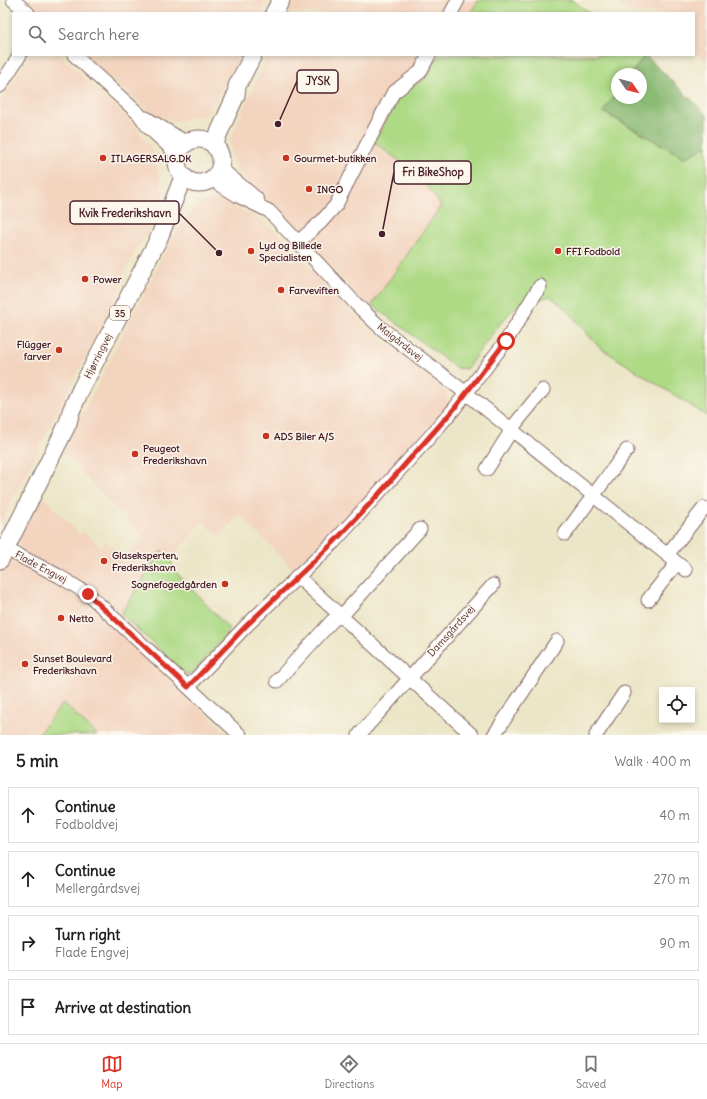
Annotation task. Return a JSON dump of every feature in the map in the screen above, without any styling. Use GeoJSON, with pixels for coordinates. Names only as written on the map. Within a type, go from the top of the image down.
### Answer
{"type":"FeatureCollection","features":[{"type":"Feature","properties":{"kind":"main road"},"geometry":{"type":"LineString","coordinates":[[275,12],[281,0]]}},
{"type":"Feature","properties":{"kind":"main road"},"geometry":{"type":"LineString","coordinates":[[215,147],[216,137],[236,96],[237,86],[252,56]]}},
{"type":"Feature","properties":{"kind":"main road"},"geometry":{"type":"LineString","coordinates":[[188,146],[205,140],[215,147],[219,153],[203,177],[177,166],[188,146],[205,135],[230,92],[237,86]]}},
{"type":"Feature","properties":{"kind":"main road","name":"Hjørringvej"},"geometry":{"type":"LineString","coordinates":[[1,547],[68,423],[71,411],[159,238],[203,177]]}},
{"type":"Feature","properties":{"kind":"street"},"geometry":{"type":"LineString","coordinates":[[13,0],[27,12]]}},
{"type":"Feature","properties":{"kind":"street"},"geometry":{"type":"LineString","coordinates":[[452,12],[458,0]]}},
{"type":"Feature","properties":{"kind":"street"},"geometry":{"type":"LineString","coordinates":[[2,79],[19,56]]}},
{"type":"Feature","properties":{"kind":"street"},"geometry":{"type":"LineString","coordinates":[[75,56],[139,114],[188,146]]}},
{"type":"Feature","properties":{"kind":"street"},"geometry":{"type":"LineString","coordinates":[[298,242],[331,212],[393,93],[420,72],[428,56]]}},
{"type":"Feature","properties":{"kind":"street","name":"Maigårdsvej"},"geometry":{"type":"LineString","coordinates":[[203,177],[238,196],[260,205],[269,211],[282,223],[356,304],[381,328],[466,393],[682,567],[648,600]]}},
{"type":"Feature","properties":{"kind":"street"},"geometry":{"type":"LineString","coordinates":[[188,687],[246,626],[333,543],[378,495],[466,393],[506,341],[540,286]]}},
{"type":"Feature","properties":{"kind":"street"},"geometry":{"type":"LineString","coordinates":[[487,469],[512,430],[543,390]]}},
{"type":"Feature","properties":{"kind":"street"},"geometry":{"type":"LineString","coordinates":[[565,534],[627,450]]}},
{"type":"Feature","properties":{"kind":"street"},"geometry":{"type":"LineString","coordinates":[[667,555],[704,508]]}},
{"type":"Feature","properties":{"kind":"street"},"geometry":{"type":"LineString","coordinates":[[277,681],[332,621],[346,611],[420,529]]}},
{"type":"Feature","properties":{"kind":"street","name":"Flade Engvej"},"geometry":{"type":"LineString","coordinates":[[1,547],[59,576],[88,594],[240,735]]}},
{"type":"Feature","properties":{"kind":"street"},"geometry":{"type":"LineString","coordinates":[[297,576],[472,735]]}},
{"type":"Feature","properties":{"kind":"street","name":"Damsgårdsvej"},"geometry":{"type":"LineString","coordinates":[[359,735],[494,585]]}},
{"type":"Feature","properties":{"kind":"street"},"geometry":{"type":"LineString","coordinates":[[494,735],[557,641]]}},
{"type":"Feature","properties":{"kind":"street"},"geometry":{"type":"LineString","coordinates":[[596,735],[624,693]]}},
{"type":"Feature","properties":{"kind":"shaded area"},"geometry":{"type":"Polygon","coordinates":[[[27,0],[267,0],[261,12],[43,12],[27,0]]]}},
{"type":"Feature","properties":{"kind":"shaded area"},"geometry":{"type":"Polygon","coordinates":[[[294,0],[479,0],[471,12],[288,12],[294,0]]]}},
{"type":"Feature","properties":{"kind":"shaded area"},"geometry":{"type":"Polygon","coordinates":[[[613,0],[707,0],[707,61],[695,54],[695,12],[630,12],[613,0]]]}},
{"type":"Feature","properties":{"kind":"shaded area"},"geometry":{"type":"Polygon","coordinates":[[[29,56],[61,56],[133,123],[153,151],[164,193],[152,228],[138,246],[123,276],[117,295],[0,524],[0,101],[29,56]]]}},
{"type":"Feature","properties":{"kind":"shaded area"},"geometry":{"type":"Polygon","coordinates":[[[86,56],[240,56],[225,85],[204,115],[172,122],[155,115],[114,82],[86,56]]]}},
{"type":"Feature","properties":{"kind":"shaded area"},"geometry":{"type":"Polygon","coordinates":[[[267,56],[438,56],[425,78],[401,94],[374,142],[411,170],[435,194],[441,206],[372,305],[368,307],[285,218],[241,175],[234,163],[230,140],[267,56]]]}},
{"type":"Feature","properties":{"kind":"shaded area"},"geometry":{"type":"Polygon","coordinates":[[[218,199],[252,215],[278,233],[350,311],[375,334],[447,391],[448,404],[375,489],[294,570],[239,514],[220,537],[202,521],[171,559],[161,551],[121,614],[93,592],[31,556],[20,548],[18,541],[41,494],[80,535],[83,531],[101,547],[106,541],[126,559],[143,538],[63,452],[172,238],[194,208],[207,200],[218,199]]]}},
{"type":"Feature","properties":{"kind":"shaded area"},"geometry":{"type":"Polygon","coordinates":[[[6,562],[15,563],[83,600],[229,735],[97,735],[63,704],[38,735],[0,735],[0,574],[6,562]]]}},
{"type":"Feature","properties":{"kind":"green space"},"geometry":{"type":"Polygon","coordinates":[[[479,0],[572,0],[589,12],[471,12],[479,0]]]}},
{"type":"Feature","properties":{"kind":"green space","name":"FFI Fodbold"},"geometry":{"type":"Polygon","coordinates":[[[438,56],[644,56],[635,68],[611,68],[611,101],[603,112],[685,158],[707,146],[707,416],[599,347],[566,309],[550,296],[526,300],[517,306],[501,322],[466,369],[457,368],[372,305],[441,206],[420,178],[374,142],[401,94],[425,78],[438,56]]]}},
{"type":"Feature","properties":{"kind":"green space"},"geometry":{"type":"Polygon","coordinates":[[[644,56],[646,56],[707,115],[707,146],[685,158],[603,111],[611,101],[611,104],[647,104],[647,68],[635,68],[644,56]]]}},
{"type":"Feature","properties":{"kind":"green space"},"geometry":{"type":"Polygon","coordinates":[[[161,551],[171,559],[173,569],[230,630],[193,673],[186,674],[121,614],[161,551]]]}},
{"type":"Feature","properties":{"kind":"green space"},"geometry":{"type":"Polygon","coordinates":[[[63,703],[97,735],[38,735],[63,703]]]}},
{"type":"Feature","properties":{"kind":"place","name":"JYSK"},"geometry":{"type":"Point","coordinates":[278,124]}},
{"type":"Feature","properties":{"kind":"place","name":"ITLAGERSALG.DK"},"geometry":{"type":"Point","coordinates":[103,158]}},
{"type":"Feature","properties":{"kind":"place","name":"Gourmet-butikken"},"geometry":{"type":"Point","coordinates":[286,158]}},
{"type":"Feature","properties":{"kind":"place","name":"INGO"},"geometry":{"type":"Point","coordinates":[309,189]}},
{"type":"Feature","properties":{"kind":"place","name":"Fri BikeShop"},"geometry":{"type":"Point","coordinates":[382,234]}},
{"type":"Feature","properties":{"kind":"place","name":"Lyd og Billede Specialisten"},"geometry":{"type":"Point","coordinates":[251,251]}},
{"type":"Feature","properties":{"kind":"place","name":"FFI Fodbold"},"geometry":{"type":"Point","coordinates":[558,251]}},
{"type":"Feature","properties":{"kind":"place","name":"Kvik Frederikshavn"},"geometry":{"type":"Point","coordinates":[219,253]}},
{"type":"Feature","properties":{"kind":"place","name":"Power"},"geometry":{"type":"Point","coordinates":[85,279]}},
{"type":"Feature","properties":{"kind":"place","name":"Farveviften"},"geometry":{"type":"Point","coordinates":[281,290]}},
{"type":"Feature","properties":{"kind":"place","name":"Flügger farver"},"geometry":{"type":"Point","coordinates":[59,350]}},
{"type":"Feature","properties":{"kind":"place","name":"ADS Biler A/S"},"geometry":{"type":"Point","coordinates":[266,436]}},
{"type":"Feature","properties":{"kind":"place","name":"Peugeot Frederikshavn"},"geometry":{"type":"Point","coordinates":[135,454]}},
{"type":"Feature","properties":{"kind":"place","name":"Glaseksperten, Frederikshavn"},"geometry":{"type":"Point","coordinates":[104,561]}},
{"type":"Feature","properties":{"kind":"place","name":"Sognefogedgården"},"geometry":{"type":"Point","coordinates":[225,584]}},
{"type":"Feature","properties":{"kind":"place","name":"Netto"},"geometry":{"type":"Point","coordinates":[61,618]}},
{"type":"Feature","properties":{"kind":"place","name":"Sunset Boulevard Frederikshavn"},"geometry":{"type":"Point","coordinates":[25,664]}},
{"type":"Feature","properties":{"kind":"route"},"geometry":{"type":"LineString","coordinates":[[88,594],[188,687],[246,626],[333,543],[378,495],[454,409],[506,341]]}}]}
